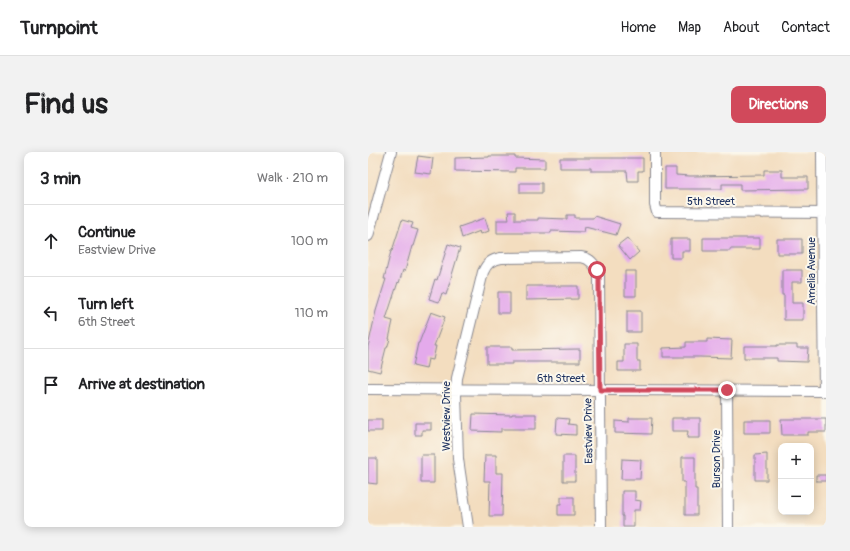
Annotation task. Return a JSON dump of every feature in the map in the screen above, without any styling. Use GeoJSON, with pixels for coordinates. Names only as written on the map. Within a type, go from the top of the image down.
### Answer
{"type":"FeatureCollection","features":[{"type":"Feature","properties":{"kind":"street"},"geometry":{"type":"LineString","coordinates":[[368,236],[391,152]]}},
{"type":"Feature","properties":{"kind":"street","name":"5th Street"},"geometry":{"type":"LineString","coordinates":[[655,152],[655,206],[657,212],[824,213]]}},
{"type":"Feature","properties":{"kind":"street","name":"Amelia Avenue"},"geometry":{"type":"LineString","coordinates":[[822,152],[824,213],[823,303],[825,391]]}},
{"type":"Feature","properties":{"kind":"street","name":"Eastview Drive"},"geometry":{"type":"LineString","coordinates":[[490,261],[501,258],[585,257],[594,264],[597,270],[599,275],[601,527]]}},
{"type":"Feature","properties":{"kind":"street","name":"Westview Drive"},"geometry":{"type":"LineString","coordinates":[[468,527],[458,459],[456,390],[457,378],[483,272],[490,261]]}},
{"type":"Feature","properties":{"kind":"street","name":"6th Street"},"geometry":{"type":"LineString","coordinates":[[368,390],[825,391]]}},
{"type":"Feature","properties":{"kind":"street","name":"Burson Drive"},"geometry":{"type":"LineString","coordinates":[[727,390],[728,527]]}},
{"type":"Feature","properties":{"kind":"building"},"geometry":{"type":"Polygon","coordinates":[[[418,156],[433,158],[431,174],[415,172],[418,156]]]}},
{"type":"Feature","properties":{"kind":"building"},"geometry":{"type":"Polygon","coordinates":[[[515,156],[515,158],[545,159],[545,168],[515,168],[515,172],[455,171],[455,158],[515,156]]]}},
{"type":"Feature","properties":{"kind":"building"},"geometry":{"type":"Polygon","coordinates":[[[560,158],[643,158],[643,171],[638,171],[638,181],[628,181],[627,171],[591,171],[591,168],[560,168],[560,158]]]}},
{"type":"Feature","properties":{"kind":"building"},"geometry":{"type":"Polygon","coordinates":[[[665,168],[676,168],[676,175],[690,176],[764,175],[764,170],[782,170],[782,177],[808,177],[808,189],[740,190],[740,184],[722,184],[722,189],[665,189],[665,168]]]}},
{"type":"Feature","properties":{"kind":"building"},"geometry":{"type":"Polygon","coordinates":[[[520,183],[542,183],[542,193],[520,193],[520,183]]]}},
{"type":"Feature","properties":{"kind":"building"},"geometry":{"type":"Polygon","coordinates":[[[508,212],[515,212],[515,220],[538,220],[538,218],[567,219],[567,215],[575,215],[575,218],[593,218],[594,216],[620,224],[616,235],[585,227],[584,232],[551,231],[551,233],[497,233],[497,220],[509,220],[508,212]]]}},
{"type":"Feature","properties":{"kind":"building"},"geometry":{"type":"Polygon","coordinates":[[[485,218],[489,231],[481,234],[480,231],[462,238],[459,227],[485,218]]]}},
{"type":"Feature","properties":{"kind":"building"},"geometry":{"type":"Polygon","coordinates":[[[402,220],[413,223],[411,228],[418,230],[405,271],[403,270],[399,283],[398,282],[386,319],[393,321],[390,339],[386,348],[380,372],[368,369],[368,347],[376,311],[386,279],[384,279],[391,251],[402,220]]]}},
{"type":"Feature","properties":{"kind":"building"},"geometry":{"type":"Polygon","coordinates":[[[627,238],[639,252],[630,260],[618,245],[627,238]]]}},
{"type":"Feature","properties":{"kind":"building"},"geometry":{"type":"Polygon","coordinates":[[[703,238],[760,238],[760,249],[703,251],[703,238]]]}},
{"type":"Feature","properties":{"kind":"building"},"geometry":{"type":"Polygon","coordinates":[[[671,239],[690,239],[690,251],[682,251],[682,258],[671,258],[671,239]]]}},
{"type":"Feature","properties":{"kind":"building"},"geometry":{"type":"Polygon","coordinates":[[[777,239],[802,239],[802,254],[777,254],[777,239]]]}},
{"type":"Feature","properties":{"kind":"building"},"geometry":{"type":"Polygon","coordinates":[[[448,244],[460,248],[446,295],[442,293],[439,302],[429,299],[435,279],[437,280],[448,244]]]}},
{"type":"Feature","properties":{"kind":"building"},"geometry":{"type":"Polygon","coordinates":[[[782,270],[802,270],[802,282],[792,282],[792,303],[803,303],[803,320],[784,320],[782,270]]]}},
{"type":"Feature","properties":{"kind":"building"},"geometry":{"type":"Polygon","coordinates":[[[625,271],[636,271],[636,296],[625,296],[625,271]]]}},
{"type":"Feature","properties":{"kind":"building"},"geometry":{"type":"Polygon","coordinates":[[[526,286],[578,286],[578,299],[526,300],[526,286]]]}},
{"type":"Feature","properties":{"kind":"building"},"geometry":{"type":"Polygon","coordinates":[[[498,292],[510,292],[510,313],[498,313],[498,292]]]}},
{"type":"Feature","properties":{"kind":"building"},"geometry":{"type":"Polygon","coordinates":[[[627,311],[641,311],[641,332],[627,332],[627,311]]]}},
{"type":"Feature","properties":{"kind":"building"},"geometry":{"type":"Polygon","coordinates":[[[431,312],[445,317],[434,346],[436,346],[433,360],[428,359],[426,369],[413,366],[418,343],[431,312]]]}},
{"type":"Feature","properties":{"kind":"building"},"geometry":{"type":"Polygon","coordinates":[[[707,339],[732,340],[731,358],[663,357],[663,348],[686,347],[686,342],[707,342],[707,339]]]}},
{"type":"Feature","properties":{"kind":"building"},"geometry":{"type":"Polygon","coordinates":[[[624,344],[637,344],[637,361],[640,361],[640,371],[618,371],[618,362],[624,362],[624,344]]]}},
{"type":"Feature","properties":{"kind":"building"},"geometry":{"type":"Polygon","coordinates":[[[797,345],[797,348],[808,348],[807,362],[777,361],[777,358],[744,358],[744,346],[797,345]]]}},
{"type":"Feature","properties":{"kind":"building"},"geometry":{"type":"Polygon","coordinates":[[[487,347],[512,347],[512,350],[580,349],[580,362],[512,362],[512,364],[487,364],[487,347]]]}},
{"type":"Feature","properties":{"kind":"building"},"geometry":{"type":"Polygon","coordinates":[[[473,414],[536,414],[536,429],[501,429],[501,432],[472,431],[473,414]]]}},
{"type":"Feature","properties":{"kind":"building"},"geometry":{"type":"Polygon","coordinates":[[[557,418],[569,419],[568,424],[576,425],[576,435],[556,434],[557,418]]]}},
{"type":"Feature","properties":{"kind":"building"},"geometry":{"type":"Polygon","coordinates":[[[629,418],[652,418],[651,434],[615,433],[615,421],[629,422],[629,418]]]}},
{"type":"Feature","properties":{"kind":"building"},"geometry":{"type":"Polygon","coordinates":[[[672,418],[700,418],[700,438],[687,438],[688,431],[672,431],[672,418]]]}},
{"type":"Feature","properties":{"kind":"building"},"geometry":{"type":"Polygon","coordinates":[[[781,419],[826,419],[826,432],[808,432],[808,435],[782,435],[781,419]]]}},
{"type":"Feature","properties":{"kind":"building"},"geometry":{"type":"Polygon","coordinates":[[[368,420],[382,420],[382,431],[368,431],[368,420]]]}},
{"type":"Feature","properties":{"kind":"building"},"geometry":{"type":"Polygon","coordinates":[[[744,420],[770,420],[770,433],[744,433],[744,420]]]}},
{"type":"Feature","properties":{"kind":"building"},"geometry":{"type":"Polygon","coordinates":[[[415,423],[431,423],[431,430],[422,430],[422,435],[415,435],[415,423]]]}},
{"type":"Feature","properties":{"kind":"building"},"geometry":{"type":"Polygon","coordinates":[[[767,454],[767,480],[755,480],[755,455],[767,454]]]}},
{"type":"Feature","properties":{"kind":"building"},"geometry":{"type":"Polygon","coordinates":[[[421,455],[434,455],[434,483],[421,483],[421,455]]]}},
{"type":"Feature","properties":{"kind":"building"},"geometry":{"type":"Polygon","coordinates":[[[485,455],[496,455],[496,473],[503,473],[502,516],[489,516],[490,481],[484,481],[485,455]]]}},
{"type":"Feature","properties":{"kind":"building"},"geometry":{"type":"Polygon","coordinates":[[[563,456],[575,456],[575,481],[563,481],[563,456]]]}},
{"type":"Feature","properties":{"kind":"building"},"geometry":{"type":"Polygon","coordinates":[[[682,457],[695,457],[697,515],[685,515],[685,482],[682,482],[682,457]]]}},
{"type":"Feature","properties":{"kind":"building"},"geometry":{"type":"Polygon","coordinates":[[[368,458],[377,458],[377,484],[368,483],[368,458]]]}},
{"type":"Feature","properties":{"kind":"building"},"geometry":{"type":"Polygon","coordinates":[[[622,459],[641,460],[640,479],[621,479],[622,459]]]}},
{"type":"Feature","properties":{"kind":"building"},"geometry":{"type":"Polygon","coordinates":[[[816,475],[826,475],[826,481],[816,481],[816,475]]]}},
{"type":"Feature","properties":{"kind":"building"},"geometry":{"type":"Polygon","coordinates":[[[622,491],[635,491],[635,500],[641,501],[640,510],[634,510],[634,527],[623,527],[622,491]]]}},
{"type":"Feature","properties":{"kind":"building"},"geometry":{"type":"Polygon","coordinates":[[[561,497],[574,497],[574,515],[558,515],[558,504],[561,504],[561,497]]]}},
{"type":"Feature","properties":{"kind":"route"},"geometry":{"type":"LineString","coordinates":[[597,270],[599,275],[600,390],[727,390]]}}]}
